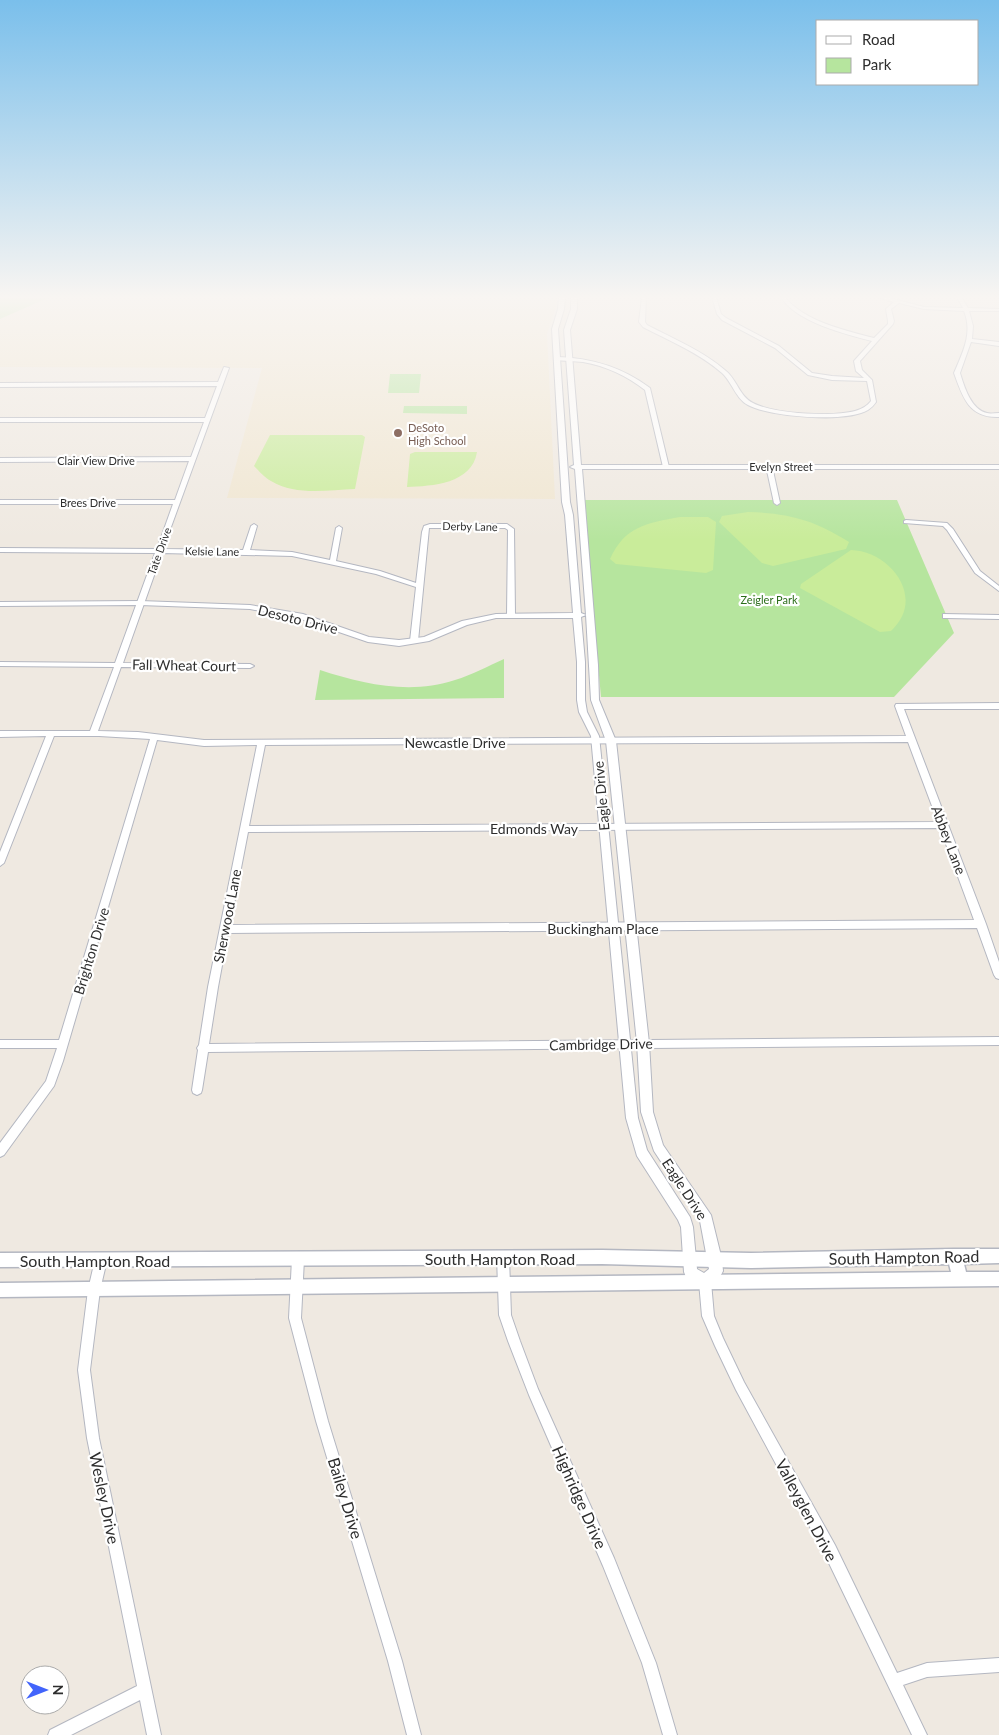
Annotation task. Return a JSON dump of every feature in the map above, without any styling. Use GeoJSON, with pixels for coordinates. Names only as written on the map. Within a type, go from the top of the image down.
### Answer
{"type":"FeatureCollection","features":[{"type":"Feature","properties":{"kind":"main road"},"geometry":{"type":"LineString","coordinates":[[954,1256],[961,1280]]}},
{"type":"Feature","properties":{"kind":"main road","name":"South Hampton Road"},"geometry":{"type":"LineString","coordinates":[[0,1260],[503,1258],[715,1260],[999,1256]]}},
{"type":"Feature","properties":{"kind":"main road","name":"South Hampton Road"},"geometry":{"type":"LineString","coordinates":[[0,1290],[504,1287],[705,1282],[999,1279]]}},
{"type":"Feature","properties":{"kind":"street","name":"Tate Drive"},"geometry":{"type":"LineString","coordinates":[[93,734],[222,378]]}},
{"type":"Feature","properties":{"kind":"street","name":"Eagle Drive"},"geometry":{"type":"LineString","coordinates":[[558,378],[566,504],[569,514],[581,662],[581,700],[583,712],[596,741],[632,1118],[636,1136],[648,1163],[684,1217],[691,1272],[705,1282]]}},
{"type":"Feature","properties":{"kind":"street","name":"Eagle Drive"},"geometry":{"type":"LineString","coordinates":[[570,378],[589,596],[595,700],[611,741],[643,1043],[647,1112],[658,1147],[706,1219],[715,1260]]}},
{"type":"Feature","properties":{"kind":"street"},"geometry":{"type":"LineString","coordinates":[[632,378],[648,389],[666,467]]}},
{"type":"Feature","properties":{"kind":"street"},"geometry":{"type":"LineString","coordinates":[[729,378],[738,393],[750,404],[782,413],[841,414],[866,410],[874,401],[868,380],[832,378]]}},
{"type":"Feature","properties":{"kind":"street"},"geometry":{"type":"LineString","coordinates":[[959,378],[964,392],[977,411],[984,415],[999,415]]}},
{"type":"Feature","properties":{"kind":"street"},"geometry":{"type":"LineString","coordinates":[[0,385],[220,384]]}},
{"type":"Feature","properties":{"kind":"street"},"geometry":{"type":"LineString","coordinates":[[560,412],[573,412]]}},
{"type":"Feature","properties":{"kind":"street"},"geometry":{"type":"LineString","coordinates":[[0,420],[207,420]]}},
{"type":"Feature","properties":{"kind":"street","name":"Clair View Drive"},"geometry":{"type":"LineString","coordinates":[[0,460],[193,459]]}},
{"type":"Feature","properties":{"kind":"street"},"geometry":{"type":"LineString","coordinates":[[769,466],[777,503]]}},
{"type":"Feature","properties":{"kind":"street","name":"Evelyn Street"},"geometry":{"type":"LineString","coordinates":[[564,467],[999,467]]}},
{"type":"Feature","properties":{"kind":"street","name":"Brees Drive"},"geometry":{"type":"LineString","coordinates":[[0,502],[177,502]]}},
{"type":"Feature","properties":{"kind":"street"},"geometry":{"type":"LineString","coordinates":[[566,504],[581,504]]}},
{"type":"Feature","properties":{"kind":"street"},"geometry":{"type":"LineString","coordinates":[[906,522],[945,524],[977,572],[999,589]]}},
{"type":"Feature","properties":{"kind":"street","name":"Derby Lane"},"geometry":{"type":"LineString","coordinates":[[414,641],[426,527],[440,525],[507,526],[511,529],[511,615]]}},
{"type":"Feature","properties":{"kind":"street"},"geometry":{"type":"LineString","coordinates":[[246,552],[254,526]]}},
{"type":"Feature","properties":{"kind":"street"},"geometry":{"type":"LineString","coordinates":[[333,562],[339,528]]}},
{"type":"Feature","properties":{"kind":"street","name":"Kelsie Lane"},"geometry":{"type":"LineString","coordinates":[[0,550],[159,550],[292,554],[378,572],[420,586]]}},
{"type":"Feature","properties":{"kind":"street"},"geometry":{"type":"LineString","coordinates":[[572,556],[580,580],[581,595],[589,596]]}},
{"type":"Feature","properties":{"kind":"street","name":"Desoto Drive"},"geometry":{"type":"LineString","coordinates":[[0,604],[140,603],[250,607],[300,616],[368,639],[399,643],[436,636],[465,623],[496,616],[590,615]]}},
{"type":"Feature","properties":{"kind":"street"},"geometry":{"type":"LineString","coordinates":[[945,616],[999,617]]}},
{"type":"Feature","properties":{"kind":"street"},"geometry":{"type":"LineString","coordinates":[[0,664],[118,664]]}},
{"type":"Feature","properties":{"kind":"street","name":"Fall Wheat Court"},"geometry":{"type":"LineString","coordinates":[[118,664],[250,666]]}},
{"type":"Feature","properties":{"kind":"street"},"geometry":{"type":"LineString","coordinates":[[581,700],[595,700]]}},
{"type":"Feature","properties":{"kind":"street","name":"Abbey Lane"},"geometry":{"type":"LineString","coordinates":[[999,706],[899,706],[999,975]]}},
{"type":"Feature","properties":{"kind":"street","name":"Newcastle Drive"},"geometry":{"type":"LineString","coordinates":[[0,734],[93,734],[154,737],[185,742],[912,739]]}},
{"type":"Feature","properties":{"kind":"street"},"geometry":{"type":"LineString","coordinates":[[0,863],[51,734]]}},
{"type":"Feature","properties":{"kind":"street","name":"Brighton Drive"},"geometry":{"type":"LineString","coordinates":[[0,1152],[50,1082],[154,737]]}},
{"type":"Feature","properties":{"kind":"street","name":"Sherwood Lane"},"geometry":{"type":"LineString","coordinates":[[197,1090],[202,1048],[262,742]]}},
{"type":"Feature","properties":{"kind":"street","name":"Edmonds Way"},"geometry":{"type":"LineString","coordinates":[[244,829],[943,825]]}},
{"type":"Feature","properties":{"kind":"street","name":"Buckingham Place"},"geometry":{"type":"LineString","coordinates":[[225,929],[631,928],[980,924]]}},
{"type":"Feature","properties":{"kind":"street","name":"Cambridge Drive"},"geometry":{"type":"LineString","coordinates":[[202,1048],[999,1040]]}},
{"type":"Feature","properties":{"kind":"street"},"geometry":{"type":"LineString","coordinates":[[0,1044],[63,1044]]}},
{"type":"Feature","properties":{"kind":"street","name":"Highridge Drive"},"geometry":{"type":"LineString","coordinates":[[503,1258],[506,1315],[514,1341],[533,1392],[631,1617],[649,1663],[670,1735]]}},
{"type":"Feature","properties":{"kind":"street","name":"Bailey Drive"},"geometry":{"type":"LineString","coordinates":[[298,1259],[295,1318],[322,1421],[395,1661],[414,1735]]}},
{"type":"Feature","properties":{"kind":"street","name":"Wesley Drive"},"geometry":{"type":"LineString","coordinates":[[101,1260],[94,1290],[84,1370],[93,1438],[154,1735]]}},
{"type":"Feature","properties":{"kind":"street"},"geometry":{"type":"LineString","coordinates":[[705,1282],[716,1271],[715,1260]]}},
{"type":"Feature","properties":{"kind":"street","name":"Valleyglen Drive"},"geometry":{"type":"LineString","coordinates":[[705,1282],[708,1316],[727,1360],[830,1550],[920,1735]]}},
{"type":"Feature","properties":{"kind":"street"},"geometry":{"type":"LineString","coordinates":[[894,1680],[927,1670],[999,1665]]}},
{"type":"Feature","properties":{"kind":"street"},"geometry":{"type":"LineString","coordinates":[[55,1735],[145,1690]]}},
{"type":"Feature","properties":{"kind":"shaded area"},"geometry":{"type":"Polygon","coordinates":[[[259,378],[549,378],[555,499],[227,498],[259,378]]]}},
{"type":"Feature","properties":{"kind":"green space"},"geometry":{"type":"Polygon","coordinates":[[[390,378],[421,378],[419,393],[388,393],[390,378]]]}},
{"type":"Feature","properties":{"kind":"green space"},"geometry":{"type":"Polygon","coordinates":[[[404,406],[467,406],[467,414],[403,413],[404,406]]]}},
{"type":"Feature","properties":{"kind":"green space"},"geometry":{"type":"Polygon","coordinates":[[[270,435],[362,435],[365,437],[355,489],[312,491],[291,489],[269,480],[254,466],[270,435]]]}},
{"type":"Feature","properties":{"kind":"green space"},"geometry":{"type":"Polygon","coordinates":[[[415,452],[477,452],[474,463],[459,477],[439,484],[407,487],[410,454],[415,452]]]}},
{"type":"Feature","properties":{"kind":"green space","name":"Zeigler Park"},"geometry":{"type":"Polygon","coordinates":[[[583,500],[897,500],[954,633],[894,697],[601,697],[583,500]]]}},
{"type":"Feature","properties":{"kind":"green space"},"geometry":{"type":"Polygon","coordinates":[[[748,512],[776,514],[801,519],[837,534],[849,542],[846,549],[773,566],[762,563],[719,522],[722,516],[748,512]]]}},
{"type":"Feature","properties":{"kind":"green space"},"geometry":{"type":"Polygon","coordinates":[[[680,517],[708,517],[716,522],[713,570],[706,573],[616,564],[610,559],[623,539],[638,528],[657,521],[680,517]]]}},
{"type":"Feature","properties":{"kind":"green space"},"geometry":{"type":"Polygon","coordinates":[[[851,550],[865,552],[879,558],[899,578],[904,591],[905,605],[901,618],[891,631],[880,632],[800,588],[801,584],[851,550]]]}},
{"type":"Feature","properties":{"kind":"green space"},"geometry":{"type":"Polygon","coordinates":[[[504,659],[504,698],[315,700],[320,670],[353,680],[387,686],[421,687],[461,678],[504,659]]]}},
{"type":"Feature","properties":{"kind":"place","name":"DeSoto High School"},"geometry":{"type":"Point","coordinates":[398,433]}}]}
